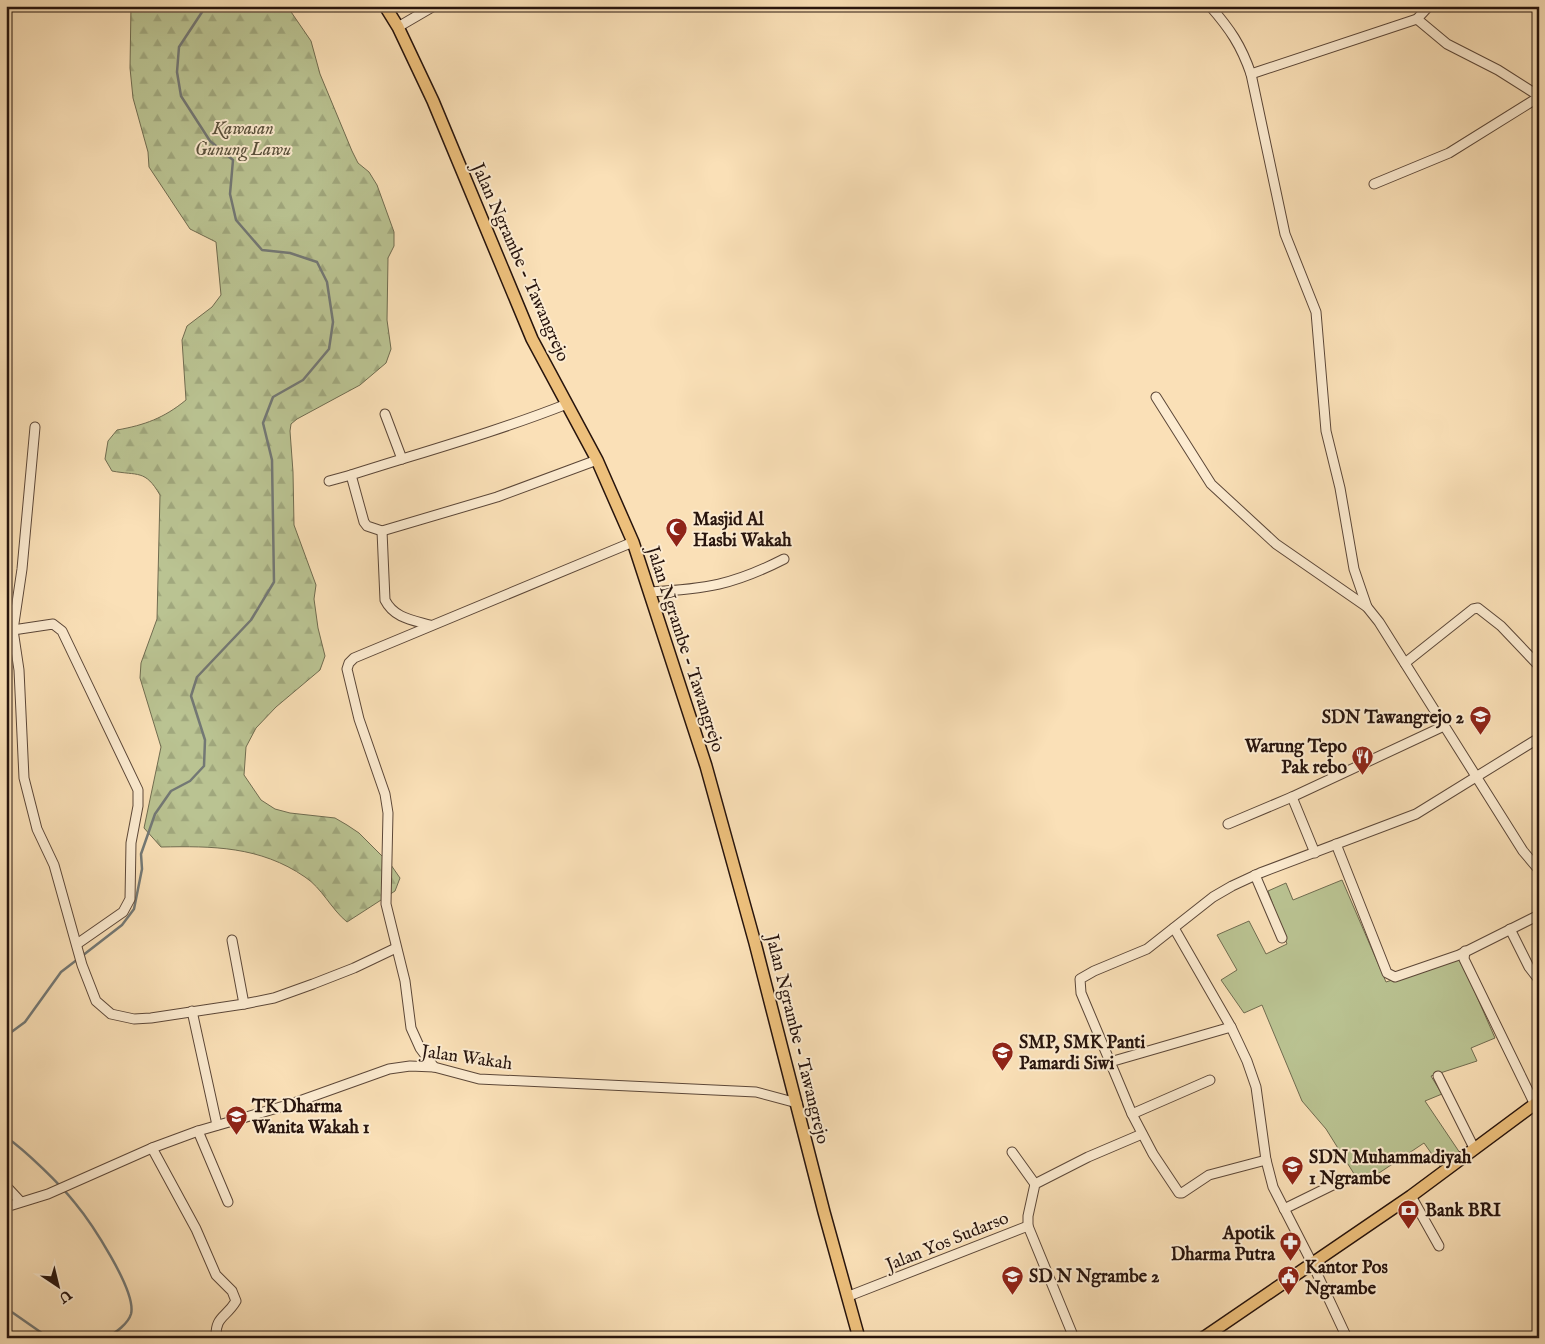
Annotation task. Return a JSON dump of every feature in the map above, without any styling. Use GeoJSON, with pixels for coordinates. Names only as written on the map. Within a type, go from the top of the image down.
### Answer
{"type":"FeatureCollection","features":[{"type":"Feature","properties":{"kind":"main road","name":"Jalan Ngrambe - Tawangrejo"},"geometry":{"type":"LineString","coordinates":[[385,6],[398,27],[433,101],[532,339],[597,460],[633,542],[706,766],[753,934],[824,1212],[849,1296],[859,1338]]}},
{"type":"Feature","properties":{"kind":"main road"},"geometry":{"type":"LineString","coordinates":[[1204,1338],[1411,1196],[1474,1148],[1537,1106]]}},
{"type":"Feature","properties":{"kind":"street"},"geometry":{"type":"LineString","coordinates":[[398,27],[434,6]]}},
{"type":"Feature","properties":{"kind":"street"},"geometry":{"type":"LineString","coordinates":[[1210,6],[1232,31],[1251,74],[1284,234],[1316,312],[1326,431],[1340,488],[1354,569],[1367,607],[1405,663],[1523,851],[1539,870]]}},
{"type":"Feature","properties":{"kind":"street"},"geometry":{"type":"LineString","coordinates":[[1251,74],[1417,19],[1430,6]]}},
{"type":"Feature","properties":{"kind":"street"},"geometry":{"type":"LineString","coordinates":[[1374,184],[1449,153],[1539,96],[1498,70],[1447,44],[1417,19]]}},
{"type":"Feature","properties":{"kind":"street"},"geometry":{"type":"LineString","coordinates":[[1156,397],[1211,484],[1276,544],[1367,607]]}},
{"type":"Feature","properties":{"kind":"street"},"geometry":{"type":"LineString","coordinates":[[329,481],[508,427],[566,404]]}},
{"type":"Feature","properties":{"kind":"street"},"geometry":{"type":"LineString","coordinates":[[385,414],[402,459]]}},
{"type":"Feature","properties":{"kind":"street"},"geometry":{"type":"LineString","coordinates":[[35,427],[22,569],[9,629],[19,670],[24,778],[37,829],[54,865],[82,965],[96,1001],[111,1014],[134,1019],[244,1004],[274,998],[313,984],[354,968],[396,948]]}},
{"type":"Feature","properties":{"kind":"street"},"geometry":{"type":"LineString","coordinates":[[351,475],[364,522],[367,526],[382,531],[497,497],[597,460]]}},
{"type":"Feature","properties":{"kind":"street"},"geometry":{"type":"LineString","coordinates":[[382,531],[385,600],[388,606],[397,615],[430,626]]}},
{"type":"Feature","properties":{"kind":"street"},"geometry":{"type":"LineString","coordinates":[[434,1067],[420,1048],[411,1028],[405,981],[386,904],[388,813],[385,794],[360,719],[347,669],[349,663],[354,658],[633,542]]}},
{"type":"Feature","properties":{"kind":"street"},"geometry":{"type":"LineString","coordinates":[[650,592],[718,586],[751,576],[784,559]]}},
{"type":"Feature","properties":{"kind":"street"},"geometry":{"type":"LineString","coordinates":[[1405,663],[1473,609],[1478,608],[1501,626],[1539,666]]}},
{"type":"Feature","properties":{"kind":"street"},"geometry":{"type":"LineString","coordinates":[[9,629],[53,624],[62,631],[138,790],[138,806],[131,843],[130,899],[123,912],[78,948]]}},
{"type":"Feature","properties":{"kind":"street"},"geometry":{"type":"LineString","coordinates":[[1228,824],[1292,797],[1444,726]]}},
{"type":"Feature","properties":{"kind":"street"},"geometry":{"type":"LineString","coordinates":[[1266,1160],[1209,1175],[1182,1193],[1179,1193],[1142,1134],[1132,1114],[1082,993],[1080,979],[1094,971],[1147,949],[1213,897],[1255,875],[1416,814],[1539,738]]}},
{"type":"Feature","properties":{"kind":"street"},"geometry":{"type":"LineString","coordinates":[[1292,797],[1315,853]]}},
{"type":"Feature","properties":{"kind":"street"},"geometry":{"type":"LineString","coordinates":[[1336,844],[1388,973],[1395,977],[1465,952],[1539,915]]}},
{"type":"Feature","properties":{"kind":"street"},"geometry":{"type":"LineString","coordinates":[[1255,875],[1282,938]]}},
{"type":"Feature","properties":{"kind":"street"},"geometry":{"type":"LineString","coordinates":[[1174,928],[1232,1027],[1256,1087],[1266,1160],[1273,1187],[1312,1263],[1347,1338]]}},
{"type":"Feature","properties":{"kind":"street"},"geometry":{"type":"LineString","coordinates":[[1510,929],[1529,967],[1539,980]]}},
{"type":"Feature","properties":{"kind":"street"},"geometry":{"type":"LineString","coordinates":[[232,940],[244,1004]]}},
{"type":"Feature","properties":{"kind":"street"},"geometry":{"type":"LineString","coordinates":[[1465,952],[1464,958],[1537,1106]]}},
{"type":"Feature","properties":{"kind":"street"},"geometry":{"type":"LineString","coordinates":[[192,1011],[217,1125]]}},
{"type":"Feature","properties":{"kind":"street"},"geometry":{"type":"LineString","coordinates":[[1110,1062],[1232,1027]]}},
{"type":"Feature","properties":{"kind":"street","name":"Jalan Wakah"},"geometry":{"type":"LineString","coordinates":[[6,1207],[20,1201],[48,1194],[152,1148],[198,1131],[291,1104],[389,1069],[410,1066],[434,1067],[479,1078],[756,1092],[797,1104]]}},
{"type":"Feature","properties":{"kind":"street"},"geometry":{"type":"LineString","coordinates":[[1438,1076],[1474,1148]]}},
{"type":"Feature","properties":{"kind":"street"},"geometry":{"type":"LineString","coordinates":[[1132,1114],[1210,1080]]}},
{"type":"Feature","properties":{"kind":"street"},"geometry":{"type":"LineString","coordinates":[[198,1131],[228,1202]]}},
{"type":"Feature","properties":{"kind":"street"},"geometry":{"type":"LineString","coordinates":[[1035,1184],[1088,1157],[1142,1134]]}},
{"type":"Feature","properties":{"kind":"street"},"geometry":{"type":"LineString","coordinates":[[152,1148],[196,1229],[216,1275],[235,1295],[236,1301],[232,1308],[219,1319],[216,1325],[216,1338]]}},
{"type":"Feature","properties":{"kind":"street"},"geometry":{"type":"LineString","coordinates":[[1012,1152],[1035,1184],[1028,1216],[1028,1226]]}},
{"type":"Feature","properties":{"kind":"street"},"geometry":{"type":"LineString","coordinates":[[1284,1210],[1341,1181]]}},
{"type":"Feature","properties":{"kind":"street"},"geometry":{"type":"LineString","coordinates":[[6,1186],[20,1201]]}},
{"type":"Feature","properties":{"kind":"street"},"geometry":{"type":"LineString","coordinates":[[1411,1196],[1439,1246]]}},
{"type":"Feature","properties":{"kind":"street","name":"Jalan Yos Sudarso"},"geometry":{"type":"LineString","coordinates":[[849,1296],[1028,1226],[1032,1241],[1074,1338]]}},
{"type":"Feature","properties":{"kind":"green space","name":"Kawasan Gunung Lawu"},"geometry":{"type":"Polygon","coordinates":[[[131,6],[287,6],[311,41],[320,74],[352,151],[358,163],[369,172],[377,185],[394,232],[394,246],[388,258],[387,320],[391,349],[386,363],[360,385],[291,424],[294,525],[316,585],[314,599],[318,628],[325,656],[320,670],[276,707],[256,728],[246,747],[244,775],[261,800],[275,809],[290,813],[335,818],[359,833],[391,865],[400,878],[395,891],[347,922],[322,893],[305,877],[271,859],[235,850],[217,848],[161,847],[144,828],[161,747],[140,678],[141,663],[157,619],[160,495],[145,477],[112,471],[105,459],[108,441],[117,430],[154,420],[170,412],[186,400],[182,340],[187,326],[212,307],[221,295],[216,242],[190,229],[149,167],[148,152],[133,98],[130,68],[131,6]]]}},
{"type":"Feature","properties":{"kind":"green space"},"geometry":{"type":"Polygon","coordinates":[[[1342,880],[1386,982],[1460,958],[1495,1038],[1471,1048],[1477,1061],[1431,1076],[1442,1094],[1425,1101],[1460,1153],[1441,1167],[1424,1143],[1361,1185],[1326,1129],[1302,1101],[1262,1005],[1244,1013],[1221,980],[1237,970],[1217,935],[1249,921],[1266,954],[1287,944],[1268,891],[1286,883],[1293,900],[1342,880]]]}},
{"type":"Feature","properties":{"kind":"waterway"},"geometry":{"type":"LineString","coordinates":[[82,956],[122,925],[134,909],[142,869],[141,854],[155,814],[171,791],[190,781],[204,766],[205,740],[191,696],[197,677],[251,620],[274,582],[272,460],[263,423],[273,397],[303,380],[329,349],[333,322],[327,282],[317,262],[290,253],[262,250],[236,220],[230,194],[233,160],[210,141],[181,96],[177,72],[179,47],[206,6]]}},
{"type":"Feature","properties":{"kind":"waterway"},"geometry":{"type":"LineString","coordinates":[[6,1036],[25,1022],[61,972],[78,959]]}},
{"type":"Feature","properties":{"kind":"waterway"},"geometry":{"type":"LineString","coordinates":[[6,1137],[42,1168],[75,1203],[101,1240],[120,1274],[131,1303],[131,1314],[124,1324],[107,1338]]}},
{"type":"Feature","properties":{"kind":"waterway"},"geometry":{"type":"LineString","coordinates":[[6,1308],[49,1338]]}},
{"type":"Feature","properties":{"kind":"place","name":"Masjid Al Hasbi Wakah"},"geometry":{"type":"Point","coordinates":[677,548]}},
{"type":"Feature","properties":{"kind":"place","name":"SDN Tawangrejo 2"},"geometry":{"type":"Point","coordinates":[1480,736]}},
{"type":"Feature","properties":{"kind":"place","name":"Warung Tepo Pak rebo"},"geometry":{"type":"Point","coordinates":[1363,775]}},
{"type":"Feature","properties":{"kind":"place","name":"SMP, SMK Panti Pamardi Siwi"},"geometry":{"type":"Point","coordinates":[1003,1071]}},
{"type":"Feature","properties":{"kind":"place","name":"TK Dharma Wanita Wakah 1"},"geometry":{"type":"Point","coordinates":[236,1135]}},
{"type":"Feature","properties":{"kind":"place","name":"SDN Muhammadiyah 1 Ngrambe"},"geometry":{"type":"Point","coordinates":[1293,1186]}},
{"type":"Feature","properties":{"kind":"place","name":"Bank BRI"},"geometry":{"type":"Point","coordinates":[1409,1229]}},
{"type":"Feature","properties":{"kind":"place","name":"Apotik Dharma Putra"},"geometry":{"type":"Point","coordinates":[1291,1262]}},
{"type":"Feature","properties":{"kind":"place","name":"SD N Ngrambe 2"},"geometry":{"type":"Point","coordinates":[1013,1295]}},
{"type":"Feature","properties":{"kind":"place","name":"Kantor Pos Ngrambe"},"geometry":{"type":"Point","coordinates":[1289,1296]}}]}
